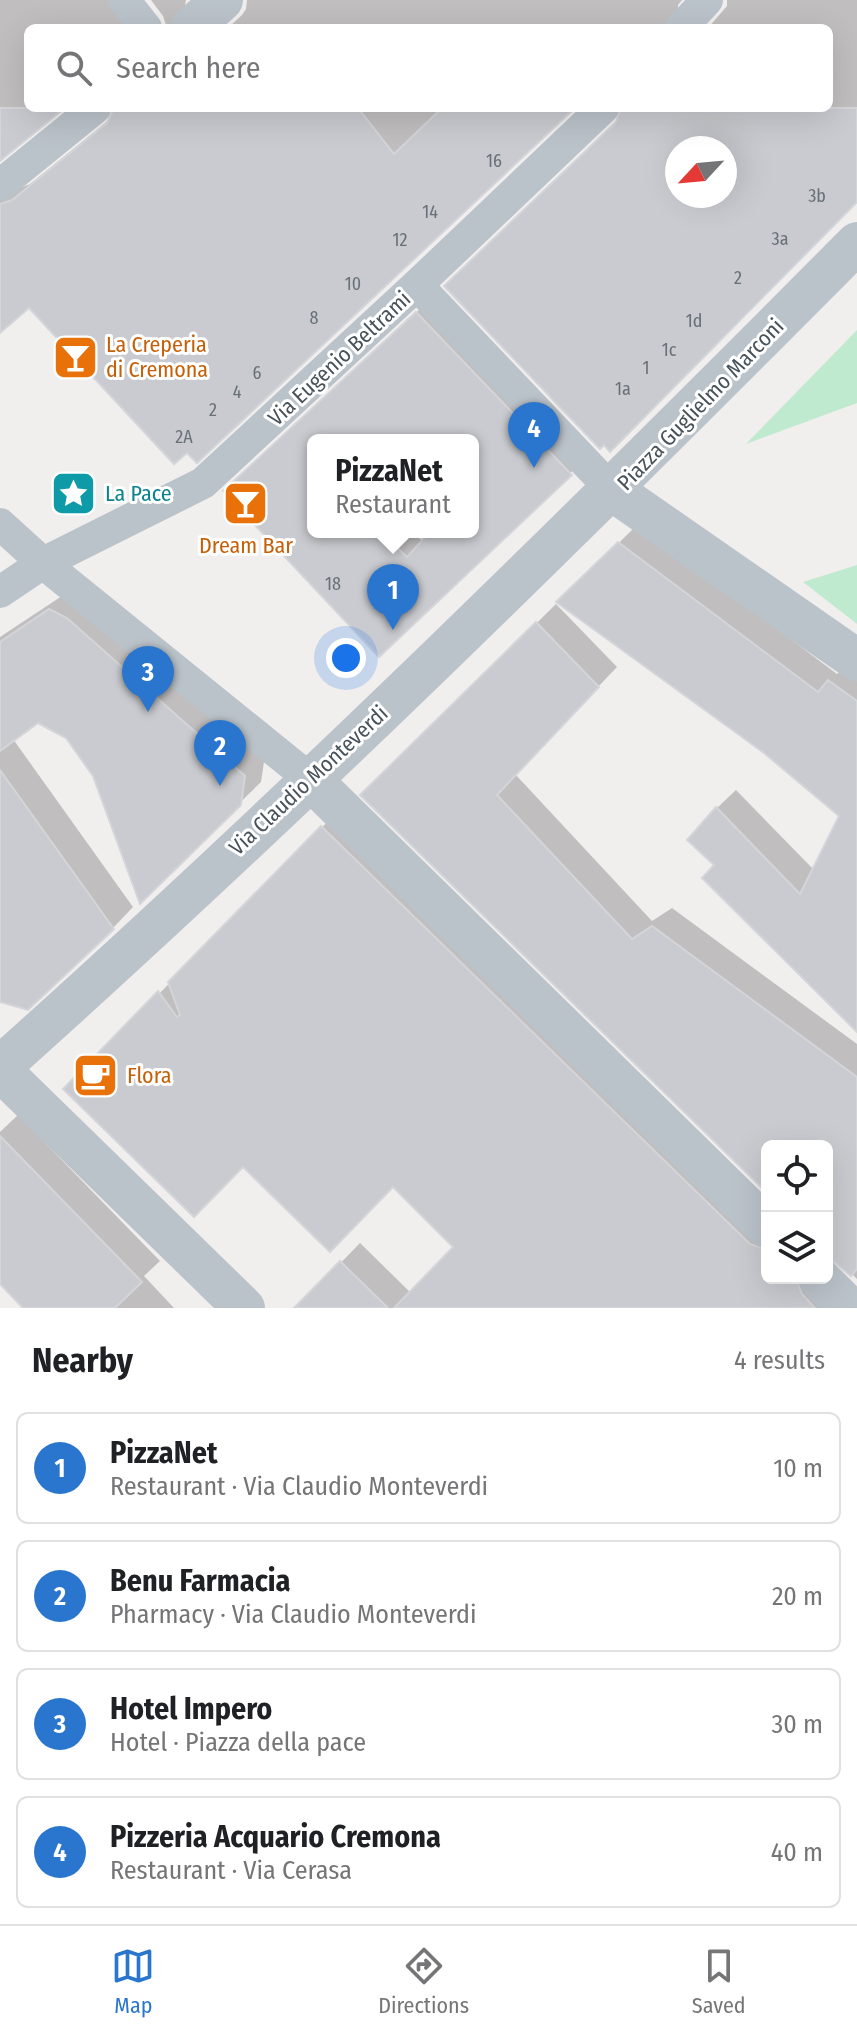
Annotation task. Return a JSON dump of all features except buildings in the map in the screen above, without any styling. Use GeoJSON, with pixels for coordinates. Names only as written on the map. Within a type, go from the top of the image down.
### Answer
{"type":"FeatureCollection","features":[{"type":"Feature","properties":{"kind":"street"},"geometry":{"type":"LineString","coordinates":[[124,0],[143,24]]}},
{"type":"Feature","properties":{"kind":"street"},"geometry":{"type":"LineString","coordinates":[[195,24],[222,0]]}},
{"type":"Feature","properties":{"kind":"street"},"geometry":{"type":"LineString","coordinates":[[685,24],[707,0]]}},
{"type":"Feature","properties":{"kind":"street"},"geometry":{"type":"LineString","coordinates":[[0,185],[90,112]]}},
{"type":"Feature","properties":{"kind":"street","name":"Via Eugenio Beltrami"},"geometry":{"type":"LineString","coordinates":[[0,592],[43,563],[203,483],[599,112]]}},
{"type":"Feature","properties":{"kind":"street","name":"Piazza Guglielmo Marconi"},"geometry":{"type":"LineString","coordinates":[[857,243],[612,490],[857,660]]}},
{"type":"Feature","properties":{"kind":"street"},"geometry":{"type":"LineString","coordinates":[[417,285],[612,490]]}},
{"type":"Feature","properties":{"kind":"street","name":"Via Claudio Monteverdi"},"geometry":{"type":"LineString","coordinates":[[0,1069],[612,490]]}},
{"type":"Feature","properties":{"kind":"street"},"geometry":{"type":"LineString","coordinates":[[0,524],[43,563],[310,779],[761,1221]]}},
{"type":"Feature","properties":{"kind":"street"},"geometry":{"type":"LineString","coordinates":[[0,1069],[244,1308]]}},
{"type":"Feature","properties":{"kind":"street"},"geometry":{"type":"LineString","coordinates":[[826,1284],[851,1304]]}},
{"type":"Feature","properties":{"kind":"green space"},"geometry":{"type":"Polygon","coordinates":[[[857,330],[857,403],[746,444],[857,330]]]}},
{"type":"Feature","properties":{"kind":"green space"},"geometry":{"type":"Polygon","coordinates":[[[857,565],[857,624],[803,582],[857,565]]]}},
{"type":"Feature","properties":{"kind":"place","name":"La Creperia di Cremona"},"geometry":{"type":"Point","coordinates":[75,357]}},
{"type":"Feature","properties":{"kind":"place","name":"Pizzeria Acquario Cremona"},"geometry":{"type":"Point","coordinates":[534,468]}},
{"type":"Feature","properties":{"kind":"place","name":"La Pace"},"geometry":{"type":"Point","coordinates":[74,493]}},
{"type":"Feature","properties":{"kind":"place","name":"Dream Bar"},"geometry":{"type":"Point","coordinates":[246,504]}},
{"type":"Feature","properties":{"kind":"place","name":"PizzaNet"},"geometry":{"type":"Point","coordinates":[393,630]}},
{"type":"Feature","properties":{"kind":"place","name":"Hotel Impero"},"geometry":{"type":"Point","coordinates":[148,712]}},
{"type":"Feature","properties":{"kind":"place","name":"Benu Farmacia"},"geometry":{"type":"Point","coordinates":[220,786]}},
{"type":"Feature","properties":{"kind":"place","name":"Flora"},"geometry":{"type":"Point","coordinates":[96,1075]}}]}
